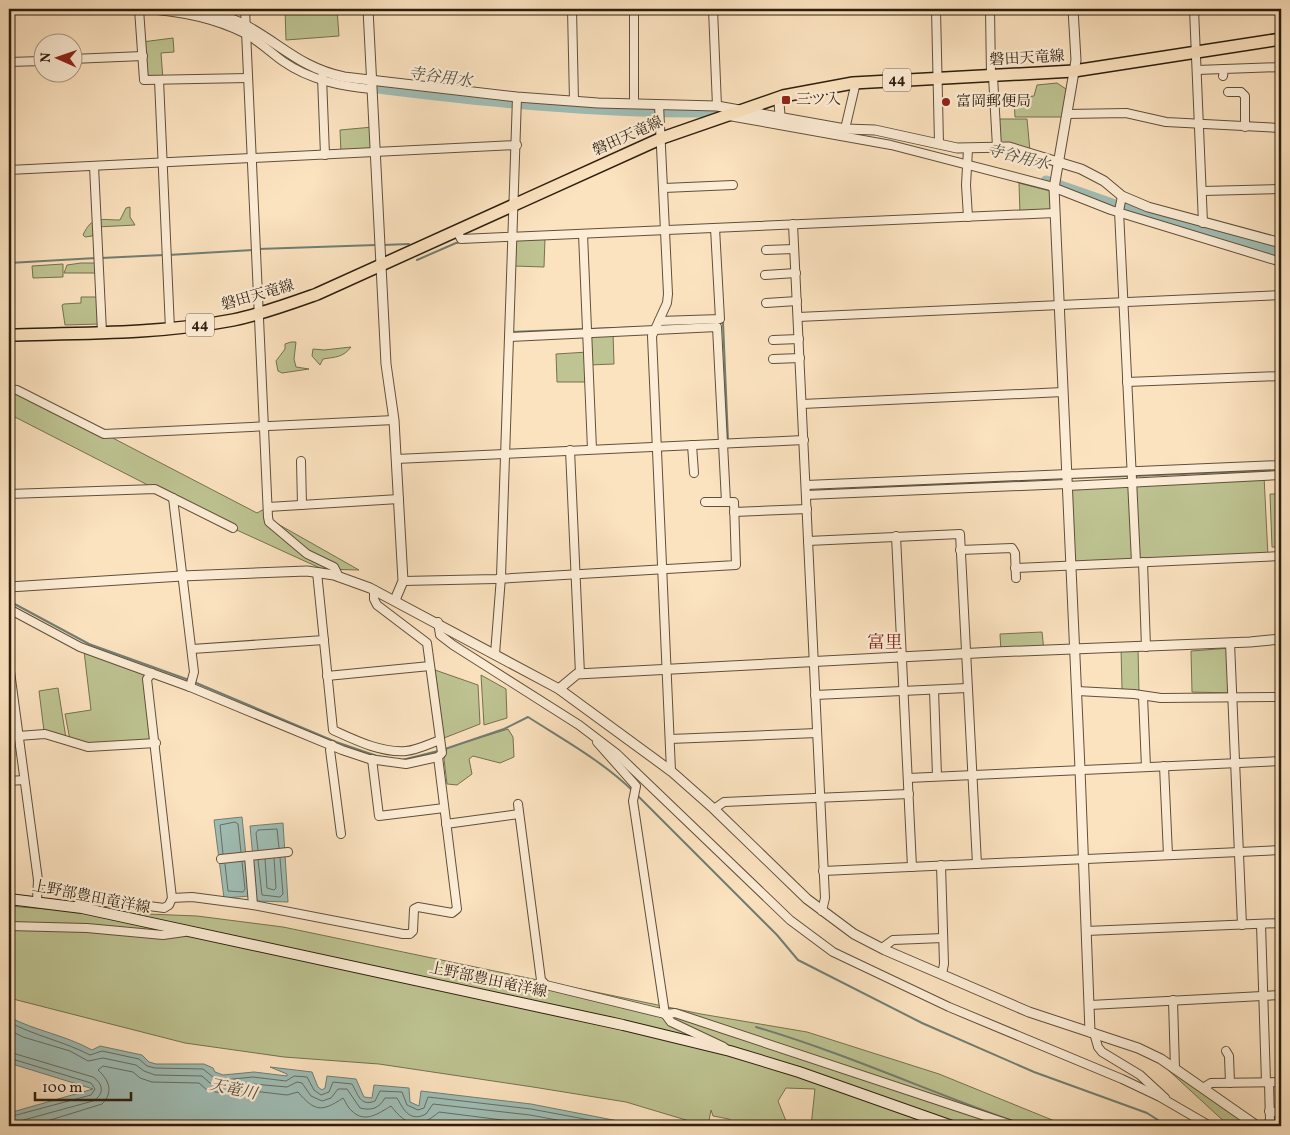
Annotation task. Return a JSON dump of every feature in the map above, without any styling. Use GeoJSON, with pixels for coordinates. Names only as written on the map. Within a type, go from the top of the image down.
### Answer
{"type":"FeatureCollection","features":[{"type":"Feature","properties":{"kind":"main road","name":"磐田天竜線"},"geometry":{"type":"LineString","coordinates":[[9,336],[170,328],[229,321],[260,313],[317,294],[662,138],[783,96],[856,82],[1074,71],[1281,39]]}},
{"type":"Feature","properties":{"kind":"main road","name":"上野部豊田竜洋線"},"geometry":{"type":"LineString","coordinates":[[9,899],[76,907],[623,1025],[730,1051],[799,1072],[952,1126]]}},
{"type":"Feature","properties":{"kind":"street"},"geometry":{"type":"LineString","coordinates":[[140,9],[144,80],[248,78]]}},
{"type":"Feature","properties":{"kind":"street"},"geometry":{"type":"LineString","coordinates":[[143,9],[183,12],[246,30]]}},
{"type":"Feature","properties":{"kind":"street"},"geometry":{"type":"LineString","coordinates":[[197,9],[246,30],[322,76],[372,90]]}},
{"type":"Feature","properties":{"kind":"street"},"geometry":{"type":"LineString","coordinates":[[245,9],[269,522],[307,554],[334,567],[339,577]]}},
{"type":"Feature","properties":{"kind":"street"},"geometry":{"type":"LineString","coordinates":[[368,9],[386,364],[394,420],[403,580],[395,600]]}},
{"type":"Feature","properties":{"kind":"street"},"geometry":{"type":"LineString","coordinates":[[572,9],[574,101]]}},
{"type":"Feature","properties":{"kind":"street"},"geometry":{"type":"LineString","coordinates":[[634,9],[634,104]]}},
{"type":"Feature","properties":{"kind":"street"},"geometry":{"type":"LineString","coordinates":[[713,9],[717,106]]}},
{"type":"Feature","properties":{"kind":"street"},"geometry":{"type":"LineString","coordinates":[[936,9],[939,144]]}},
{"type":"Feature","properties":{"kind":"street"},"geometry":{"type":"LineString","coordinates":[[990,9],[997,147]]}},
{"type":"Feature","properties":{"kind":"street"},"geometry":{"type":"LineString","coordinates":[[1073,9],[1074,71],[1054,188],[1092,1032],[1102,1052],[1140,1075],[1157,1089],[1168,1102]]}},
{"type":"Feature","properties":{"kind":"street"},"geometry":{"type":"LineString","coordinates":[[1194,9],[1203,223]]}},
{"type":"Feature","properties":{"kind":"street"},"geometry":{"type":"LineString","coordinates":[[82,59],[143,56]]}},
{"type":"Feature","properties":{"kind":"street"},"geometry":{"type":"LineString","coordinates":[[9,62],[32,61]]}},
{"type":"Feature","properties":{"kind":"street"},"geometry":{"type":"LineString","coordinates":[[1197,70],[1224,73],[1281,67]]}},
{"type":"Feature","properties":{"kind":"street"},"geometry":{"type":"LineString","coordinates":[[322,76],[371,80],[517,98],[717,106],[741,109],[845,128],[875,130],[968,149],[1009,147],[1081,169],[1098,177],[1120,205],[1132,477],[1146,647]]}},
{"type":"Feature","properties":{"kind":"street"},"geometry":{"type":"LineString","coordinates":[[322,76],[325,155]]}},
{"type":"Feature","properties":{"kind":"street"},"geometry":{"type":"LineString","coordinates":[[159,80],[170,328]]}},
{"type":"Feature","properties":{"kind":"street"},"geometry":{"type":"LineString","coordinates":[[845,128],[856,82]]}},
{"type":"Feature","properties":{"kind":"street"},"geometry":{"type":"LineString","coordinates":[[1228,92],[1241,92],[1244,96],[1245,126]]}},
{"type":"Feature","properties":{"kind":"street"},"geometry":{"type":"LineString","coordinates":[[780,116],[779,102],[783,96]]}},
{"type":"Feature","properties":{"kind":"street"},"geometry":{"type":"LineString","coordinates":[[495,654],[510,337],[517,98]]}},
{"type":"Feature","properties":{"kind":"street"},"geometry":{"type":"LineString","coordinates":[[659,105],[668,294],[667,303],[653,330],[656,447],[671,771]]}},
{"type":"Feature","properties":{"kind":"street"},"geometry":{"type":"LineString","coordinates":[[1067,114],[1126,112],[1166,122],[1281,128]]}},
{"type":"Feature","properties":{"kind":"street"},"geometry":{"type":"LineString","coordinates":[[725,115],[891,145],[1120,205],[1244,252],[1281,262]]}},
{"type":"Feature","properties":{"kind":"street"},"geometry":{"type":"LineString","coordinates":[[9,170],[517,145]]}},
{"type":"Feature","properties":{"kind":"street"},"geometry":{"type":"LineString","coordinates":[[968,149],[968,217]]}},
{"type":"Feature","properties":{"kind":"street"},"geometry":{"type":"LineString","coordinates":[[94,166],[102,332]]}},
{"type":"Feature","properties":{"kind":"street"},"geometry":{"type":"LineString","coordinates":[[664,188],[733,185]]}},
{"type":"Feature","properties":{"kind":"street"},"geometry":{"type":"LineString","coordinates":[[1203,191],[1281,189]]}},
{"type":"Feature","properties":{"kind":"street"},"geometry":{"type":"LineString","coordinates":[[1120,205],[1148,207],[1281,244]]}},
{"type":"Feature","properties":{"kind":"street"},"geometry":{"type":"LineString","coordinates":[[457,231],[461,239],[1055,213]]}},
{"type":"Feature","properties":{"kind":"street"},"geometry":{"type":"LineString","coordinates":[[793,224],[825,898],[822,911]]}},
{"type":"Feature","properties":{"kind":"street"},"geometry":{"type":"LineString","coordinates":[[659,321],[720,319],[715,228]]}},
{"type":"Feature","properties":{"kind":"street"},"geometry":{"type":"LineString","coordinates":[[583,234],[592,449]]}},
{"type":"Feature","properties":{"kind":"street"},"geometry":{"type":"LineString","coordinates":[[766,250],[794,249]]}},
{"type":"Feature","properties":{"kind":"street"},"geometry":{"type":"LineString","coordinates":[[765,275],[796,273]]}},
{"type":"Feature","properties":{"kind":"street"},"geometry":{"type":"LineString","coordinates":[[798,317],[1281,295]]}},
{"type":"Feature","properties":{"kind":"street"},"geometry":{"type":"LineString","coordinates":[[766,303],[797,302]]}},
{"type":"Feature","properties":{"kind":"street"},"geometry":{"type":"LineString","coordinates":[[510,337],[717,328],[726,502]]}},
{"type":"Feature","properties":{"kind":"street"},"geometry":{"type":"LineString","coordinates":[[773,340],[799,339]]}},
{"type":"Feature","properties":{"kind":"street"},"geometry":{"type":"LineString","coordinates":[[773,359],[800,358]]}},
{"type":"Feature","properties":{"kind":"street"},"geometry":{"type":"LineString","coordinates":[[1127,382],[1281,376]]}},
{"type":"Feature","properties":{"kind":"street"},"geometry":{"type":"LineString","coordinates":[[9,389],[17,390],[104,434],[394,420]]}},
{"type":"Feature","properties":{"kind":"street"},"geometry":{"type":"LineString","coordinates":[[802,404],[1063,392]]}},
{"type":"Feature","properties":{"kind":"street"},"geometry":{"type":"LineString","coordinates":[[396,459],[804,440]]}},
{"type":"Feature","properties":{"kind":"street"},"geometry":{"type":"LineString","coordinates":[[692,445],[694,473]]}},
{"type":"Feature","properties":{"kind":"street"},"geometry":{"type":"LineString","coordinates":[[570,450],[580,674]]}},
{"type":"Feature","properties":{"kind":"street"},"geometry":{"type":"LineString","coordinates":[[301,461],[302,505]]}},
{"type":"Feature","properties":{"kind":"street"},"geometry":{"type":"LineString","coordinates":[[806,495],[1132,477],[1280,465],[1281,468]]}},
{"type":"Feature","properties":{"kind":"street"},"geometry":{"type":"LineString","coordinates":[[806,486],[1281,475]]}},
{"type":"Feature","properties":{"kind":"street"},"geometry":{"type":"LineString","coordinates":[[9,494],[155,489],[233,528]]}},
{"type":"Feature","properties":{"kind":"street"},"geometry":{"type":"LineString","coordinates":[[172,498],[192,649],[194,676],[190,687]]}},
{"type":"Feature","properties":{"kind":"street"},"geometry":{"type":"LineString","coordinates":[[268,506],[399,499]]}},
{"type":"Feature","properties":{"kind":"street"},"geometry":{"type":"LineString","coordinates":[[403,580],[736,565],[734,502],[705,502]]}},
{"type":"Feature","properties":{"kind":"street"},"geometry":{"type":"LineString","coordinates":[[734,512],[807,509]]}},
{"type":"Feature","properties":{"kind":"street"},"geometry":{"type":"LineString","coordinates":[[808,541],[960,534],[977,864]]}},
{"type":"Feature","properties":{"kind":"street"},"geometry":{"type":"LineString","coordinates":[[896,536],[912,867]]}},
{"type":"Feature","properties":{"kind":"street"},"geometry":{"type":"LineString","coordinates":[[960,550],[1012,548],[1015,553],[1016,578]]}},
{"type":"Feature","properties":{"kind":"street"},"geometry":{"type":"LineString","coordinates":[[1015,568],[1281,556]]}},
{"type":"Feature","properties":{"kind":"street"},"geometry":{"type":"LineString","coordinates":[[317,572],[333,730],[363,743],[394,750],[407,751],[440,740]]}},
{"type":"Feature","properties":{"kind":"street"},"geometry":{"type":"LineString","coordinates":[[9,587],[182,576],[317,572],[339,577],[374,590],[438,622],[559,689],[671,771],[822,911],[854,934],[1030,1012],[1138,1048],[1176,1069],[1257,1126]]}},
{"type":"Feature","properties":{"kind":"street"},"geometry":{"type":"LineString","coordinates":[[9,609],[80,647],[190,687],[332,746],[372,759],[406,764],[438,757],[442,752],[428,643],[377,605],[374,599],[374,590]]}},
{"type":"Feature","properties":{"kind":"street"},"geometry":{"type":"LineString","coordinates":[[438,622],[440,635],[453,645],[594,736],[617,754],[659,792],[790,920],[833,952],[922,995],[1122,1079],[1210,1126]]}},
{"type":"Feature","properties":{"kind":"street"},"geometry":{"type":"LineString","coordinates":[[559,689],[580,674],[1281,639]]}},
{"type":"Feature","properties":{"kind":"street"},"geometry":{"type":"LineString","coordinates":[[192,649],[324,640]]}},
{"type":"Feature","properties":{"kind":"street"},"geometry":{"type":"LineString","coordinates":[[1230,643],[1242,925]]}},
{"type":"Feature","properties":{"kind":"street"},"geometry":{"type":"LineString","coordinates":[[9,664],[38,880],[38,901]]}},
{"type":"Feature","properties":{"kind":"street"},"geometry":{"type":"LineString","coordinates":[[327,676],[430,666]]}},
{"type":"Feature","properties":{"kind":"street"},"geometry":{"type":"LineString","coordinates":[[76,907],[81,901],[126,903],[164,908],[169,906],[172,898],[156,743],[147,679],[152,673]]}},
{"type":"Feature","properties":{"kind":"street"},"geometry":{"type":"LineString","coordinates":[[816,695],[967,688]]}},
{"type":"Feature","properties":{"kind":"street"},"geometry":{"type":"LineString","coordinates":[[934,690],[937,776]]}},
{"type":"Feature","properties":{"kind":"street"},"geometry":{"type":"LineString","coordinates":[[1077,692],[1161,698],[1281,697]]}},
{"type":"Feature","properties":{"kind":"street"},"geometry":{"type":"LineString","coordinates":[[1143,696],[1146,767]]}},
{"type":"Feature","properties":{"kind":"street"},"geometry":{"type":"LineString","coordinates":[[670,739],[817,733]]}},
{"type":"Feature","properties":{"kind":"street"},"geometry":{"type":"LineString","coordinates":[[18,736],[45,734],[88,747],[156,743]]}},
{"type":"Feature","properties":{"kind":"street"},"geometry":{"type":"LineString","coordinates":[[594,736],[611,760],[636,786],[634,801],[665,1014],[671,1022],[730,1051]]}},
{"type":"Feature","properties":{"kind":"street"},"geometry":{"type":"LineString","coordinates":[[332,746],[330,750],[341,834]]}},
{"type":"Feature","properties":{"kind":"street"},"geometry":{"type":"LineString","coordinates":[[172,898],[192,897],[254,905],[410,934],[413,931],[414,909],[418,907],[452,913],[457,909],[438,757]]}},
{"type":"Feature","properties":{"kind":"street"},"geometry":{"type":"LineString","coordinates":[[372,759],[379,816],[444,808]]}},
{"type":"Feature","properties":{"kind":"street"},"geometry":{"type":"LineString","coordinates":[[908,778],[1281,761]]}},
{"type":"Feature","properties":{"kind":"street"},"geometry":{"type":"LineString","coordinates":[[1164,766],[1168,856]]}},
{"type":"Feature","properties":{"kind":"street"},"geometry":{"type":"LineString","coordinates":[[9,781],[24,780]]}},
{"type":"Feature","properties":{"kind":"street"},"geometry":{"type":"LineString","coordinates":[[714,809],[724,802],[909,794]]}},
{"type":"Feature","properties":{"kind":"street"},"geometry":{"type":"LineString","coordinates":[[518,804],[541,980],[546,985],[665,1014],[675,1013],[1015,1126]]}},
{"type":"Feature","properties":{"kind":"street"},"geometry":{"type":"LineString","coordinates":[[446,824],[519,814]]}},
{"type":"Feature","properties":{"kind":"street"},"geometry":{"type":"LineString","coordinates":[[823,871],[1281,850]]}},
{"type":"Feature","properties":{"kind":"street"},"geometry":{"type":"LineString","coordinates":[[220,859],[288,852]]}},
{"type":"Feature","properties":{"kind":"street"},"geometry":{"type":"LineString","coordinates":[[249,856],[254,905]]}},
{"type":"Feature","properties":{"kind":"street"},"geometry":{"type":"LineString","coordinates":[[941,866],[944,964],[942,974]]}},
{"type":"Feature","properties":{"kind":"street"},"geometry":{"type":"LineString","coordinates":[[1086,931],[1281,923]]}},
{"type":"Feature","properties":{"kind":"street"},"geometry":{"type":"LineString","coordinates":[[1261,924],[1267,1082],[1270,1111],[1270,1120],[1267,1126]]}},
{"type":"Feature","properties":{"kind":"street"},"geometry":{"type":"LineString","coordinates":[[9,926],[88,928],[163,935],[187,932]]}},
{"type":"Feature","properties":{"kind":"street"},"geometry":{"type":"LineString","coordinates":[[882,948],[893,940],[943,938]]}},
{"type":"Feature","properties":{"kind":"street"},"geometry":{"type":"LineString","coordinates":[[1090,1005],[1281,995]]}},
{"type":"Feature","properties":{"kind":"street"},"geometry":{"type":"LineString","coordinates":[[1173,1000],[1176,1069]]}},
{"type":"Feature","properties":{"kind":"street"},"geometry":{"type":"LineString","coordinates":[[1226,1050],[1229,1056],[1230,1083]]}},
{"type":"Feature","properties":{"kind":"street"},"geometry":{"type":"LineString","coordinates":[[1203,1088],[1211,1084],[1281,1082]]}},
{"type":"Feature","properties":{"kind":"street"},"geometry":{"type":"LineString","coordinates":[[1270,1111],[1281,1113]]}},
{"type":"Feature","properties":{"kind":"green space"},"geometry":{"type":"Polygon","coordinates":[[[285,9],[337,9],[339,36],[286,40],[285,9]]]}},
{"type":"Feature","properties":{"kind":"green space"},"geometry":{"type":"Polygon","coordinates":[[[173,38],[174,52],[161,53],[163,80],[144,80],[142,42],[173,38]]]}},
{"type":"Feature","properties":{"kind":"green space"},"geometry":{"type":"Polygon","coordinates":[[[1057,83],[1069,91],[1064,117],[1015,117],[1014,98],[1034,96],[1037,85],[1057,83]]]}},
{"type":"Feature","properties":{"kind":"green space"},"geometry":{"type":"Polygon","coordinates":[[[999,119],[1027,119],[1030,151],[999,143],[999,119]]]}},
{"type":"Feature","properties":{"kind":"green space"},"geometry":{"type":"Polygon","coordinates":[[[373,127],[374,153],[341,154],[340,130],[373,127]]]}},
{"type":"Feature","properties":{"kind":"green space"},"geometry":{"type":"Polygon","coordinates":[[[1019,183],[1050,191],[1052,213],[1020,215],[1019,183]]]}},
{"type":"Feature","properties":{"kind":"green space"},"geometry":{"type":"Polygon","coordinates":[[[130,207],[130,217],[135,225],[97,227],[92,236],[85,237],[83,235],[94,221],[102,219],[120,220],[126,208],[130,207]]]}},
{"type":"Feature","properties":{"kind":"green space"},"geometry":{"type":"Polygon","coordinates":[[[545,238],[544,267],[514,266],[515,239],[545,238]]]}},
{"type":"Feature","properties":{"kind":"green space"},"geometry":{"type":"Polygon","coordinates":[[[96,263],[96,273],[64,273],[67,265],[96,263]]]}},
{"type":"Feature","properties":{"kind":"green space"},"geometry":{"type":"Polygon","coordinates":[[[63,264],[63,277],[33,278],[32,266],[63,264]]]}},
{"type":"Feature","properties":{"kind":"green space"},"geometry":{"type":"Polygon","coordinates":[[[81,297],[97,297],[99,324],[65,325],[62,305],[81,303],[81,297]]]}},
{"type":"Feature","properties":{"kind":"green space"},"geometry":{"type":"Polygon","coordinates":[[[613,332],[614,364],[589,365],[589,382],[557,382],[556,354],[588,352],[587,333],[613,332]]]}},
{"type":"Feature","properties":{"kind":"green space"},"geometry":{"type":"Polygon","coordinates":[[[296,342],[294,359],[296,367],[309,369],[282,373],[278,371],[276,361],[285,349],[285,344],[296,342]]]}},
{"type":"Feature","properties":{"kind":"green space"},"geometry":{"type":"Polygon","coordinates":[[[351,347],[342,355],[323,359],[320,365],[312,356],[313,349],[324,350],[351,347]]]}},
{"type":"Feature","properties":{"kind":"green space"},"geometry":{"type":"Polygon","coordinates":[[[9,384],[257,513],[268,507],[269,519],[359,570],[322,569],[228,526],[9,414],[9,384]]]}},
{"type":"Feature","properties":{"kind":"green space"},"geometry":{"type":"Polygon","coordinates":[[[1264,476],[1268,556],[1071,565],[1067,486],[1264,476]]]}},
{"type":"Feature","properties":{"kind":"green space"},"geometry":{"type":"Polygon","coordinates":[[[1270,494],[1281,494],[1281,547],[1272,547],[1270,494]]]}},
{"type":"Feature","properties":{"kind":"green space"},"geometry":{"type":"Polygon","coordinates":[[[1042,632],[1044,651],[1001,653],[1000,634],[1042,632]]]}},
{"type":"Feature","properties":{"kind":"green space"},"geometry":{"type":"Polygon","coordinates":[[[1138,647],[1139,692],[1122,689],[1121,648],[1138,647]]]}},
{"type":"Feature","properties":{"kind":"green space"},"geometry":{"type":"Polygon","coordinates":[[[1231,648],[1232,693],[1192,692],[1191,651],[1231,648]]]}},
{"type":"Feature","properties":{"kind":"green space"},"geometry":{"type":"Polygon","coordinates":[[[84,651],[142,672],[144,675],[152,740],[89,744],[70,740],[65,714],[91,710],[84,651]]]}},
{"type":"Feature","properties":{"kind":"green space"},"geometry":{"type":"Polygon","coordinates":[[[435,670],[478,685],[480,724],[444,738],[435,670]]]}},
{"type":"Feature","properties":{"kind":"green space"},"geometry":{"type":"Polygon","coordinates":[[[481,675],[506,689],[507,718],[484,725],[481,675]]]}},
{"type":"Feature","properties":{"kind":"green space"},"geometry":{"type":"Polygon","coordinates":[[[58,688],[66,738],[44,731],[39,691],[58,688]]]}},
{"type":"Feature","properties":{"kind":"green space"},"geometry":{"type":"Polygon","coordinates":[[[508,729],[513,737],[514,757],[500,763],[473,756],[469,759],[472,774],[457,785],[447,784],[444,759],[447,748],[508,729]]]}},
{"type":"Feature","properties":{"kind":"green space"},"geometry":{"type":"Polygon","coordinates":[[[9,906],[72,911],[197,916],[283,927],[701,1014],[807,1032],[939,1074],[1067,1126],[811,1126],[815,1089],[786,1088],[778,1101],[788,1126],[738,1126],[729,1119],[713,1116],[711,1110],[708,1126],[706,1126],[626,1102],[533,1087],[379,1064],[284,1057],[185,1043],[9,998],[9,906]]]}},
{"type":"Feature","properties":{"kind":"green space"},"geometry":{"type":"Polygon","coordinates":[[[1166,1068],[1259,1126],[1229,1126],[1166,1068]]]}},
{"type":"Feature","properties":{"kind":"water"},"geometry":{"type":"Polygon","coordinates":[[[242,817],[250,896],[224,898],[214,820],[242,817]]]}},
{"type":"Feature","properties":{"kind":"water"},"geometry":{"type":"Polygon","coordinates":[[[283,823],[288,902],[257,901],[250,826],[283,823]]]}},
{"type":"Feature","properties":{"kind":"water","name":"天竜川"},"geometry":{"type":"Polygon","coordinates":[[[9,1017],[71,1040],[92,1050],[100,1046],[142,1055],[149,1062],[156,1064],[204,1064],[223,1075],[254,1072],[287,1076],[287,1074],[270,1067],[312,1072],[318,1087],[322,1090],[325,1088],[327,1076],[356,1079],[364,1097],[372,1098],[374,1085],[409,1088],[410,1102],[419,1106],[421,1091],[531,1104],[644,1126],[9,1126],[9,1113],[93,1089],[9,1063],[9,1017]]]}},
{"type":"Feature","properties":{"kind":"waterway","name":"寺谷用水"},"geometry":{"type":"LineString","coordinates":[[181,9],[201,14]]}},
{"type":"Feature","properties":{"kind":"waterway","name":"寺谷用水"},"geometry":{"type":"LineString","coordinates":[[265,43],[299,67],[327,79]]}},
{"type":"Feature","properties":{"kind":"waterway","name":"寺谷用水"},"geometry":{"type":"LineString","coordinates":[[362,86],[538,105],[670,112],[714,112]]}},
{"type":"Feature","properties":{"kind":"waterway","name":"寺谷用水"},"geometry":{"type":"LineString","coordinates":[[1046,181],[1115,205],[1281,252]]}},
{"type":"Feature","properties":{"kind":"waterway"},"geometry":{"type":"LineString","coordinates":[[417,260],[456,243],[468,242]]}},
{"type":"Feature","properties":{"kind":"waterway"},"geometry":{"type":"LineString","coordinates":[[383,245],[409,244]]}},
{"type":"Feature","properties":{"kind":"waterway"},"geometry":{"type":"LineString","coordinates":[[258,249],[376,245]]}},
{"type":"Feature","properties":{"kind":"waterway"},"geometry":{"type":"LineString","coordinates":[[168,255],[253,250]]}},
{"type":"Feature","properties":{"kind":"waterway"},"geometry":{"type":"LineString","coordinates":[[101,258],[164,255]]}},
{"type":"Feature","properties":{"kind":"waterway"},"geometry":{"type":"LineString","coordinates":[[9,263],[96,258]]}},
{"type":"Feature","properties":{"kind":"waterway"},"geometry":{"type":"LineString","coordinates":[[721,322],[723,322],[728,440]]}},
{"type":"Feature","properties":{"kind":"waterway"},"geometry":{"type":"LineString","coordinates":[[659,326],[684,324]]}},
{"type":"Feature","properties":{"kind":"waterway"},"geometry":{"type":"LineString","coordinates":[[589,329],[647,327]]}},
{"type":"Feature","properties":{"kind":"waterway"},"geometry":{"type":"LineString","coordinates":[[511,332],[584,329]]}},
{"type":"Feature","properties":{"kind":"waterway"},"geometry":{"type":"LineString","coordinates":[[728,445],[729,447],[789,444]]}},
{"type":"Feature","properties":{"kind":"waterway"},"geometry":{"type":"LineString","coordinates":[[1134,476],[1279,470]]}},
{"type":"Feature","properties":{"kind":"waterway"},"geometry":{"type":"LineString","coordinates":[[1069,478],[1130,476]]}},
{"type":"Feature","properties":{"kind":"waterway"},"geometry":{"type":"LineString","coordinates":[[807,491],[1065,478]]}},
{"type":"Feature","properties":{"kind":"waterway"},"geometry":{"type":"LineString","coordinates":[[9,601],[89,644],[189,680]]}},
{"type":"Feature","properties":{"kind":"waterway"},"geometry":{"type":"LineString","coordinates":[[194,682],[336,742],[377,756],[394,759]]}},
{"type":"Feature","properties":{"kind":"waterway"},"geometry":{"type":"LineString","coordinates":[[445,749],[504,729],[528,717],[596,760],[633,791]]}},
{"type":"Feature","properties":{"kind":"waterway"},"geometry":{"type":"LineString","coordinates":[[402,760],[438,751]]}},
{"type":"Feature","properties":{"kind":"waterway"},"geometry":{"type":"LineString","coordinates":[[636,794],[777,935],[798,960],[922,1023],[1034,1072],[1147,1113],[1158,1120],[1161,1126]]}},
{"type":"Feature","properties":{"kind":"waterway"},"geometry":{"type":"LineString","coordinates":[[756,1027],[858,1062],[1027,1126]]}},
{"type":"Feature","properties":{"kind":"place","name":"三ツ入"},"geometry":{"type":"Point","coordinates":[786,100]}},
{"type":"Feature","properties":{"kind":"place","name":"富岡郵便局"},"geometry":{"type":"Point","coordinates":[946,102]}},
{"type":"Feature","properties":{"kind":"district","name":"富里"},"geometry":{"type":"Point","coordinates":[885,643]}}]}
